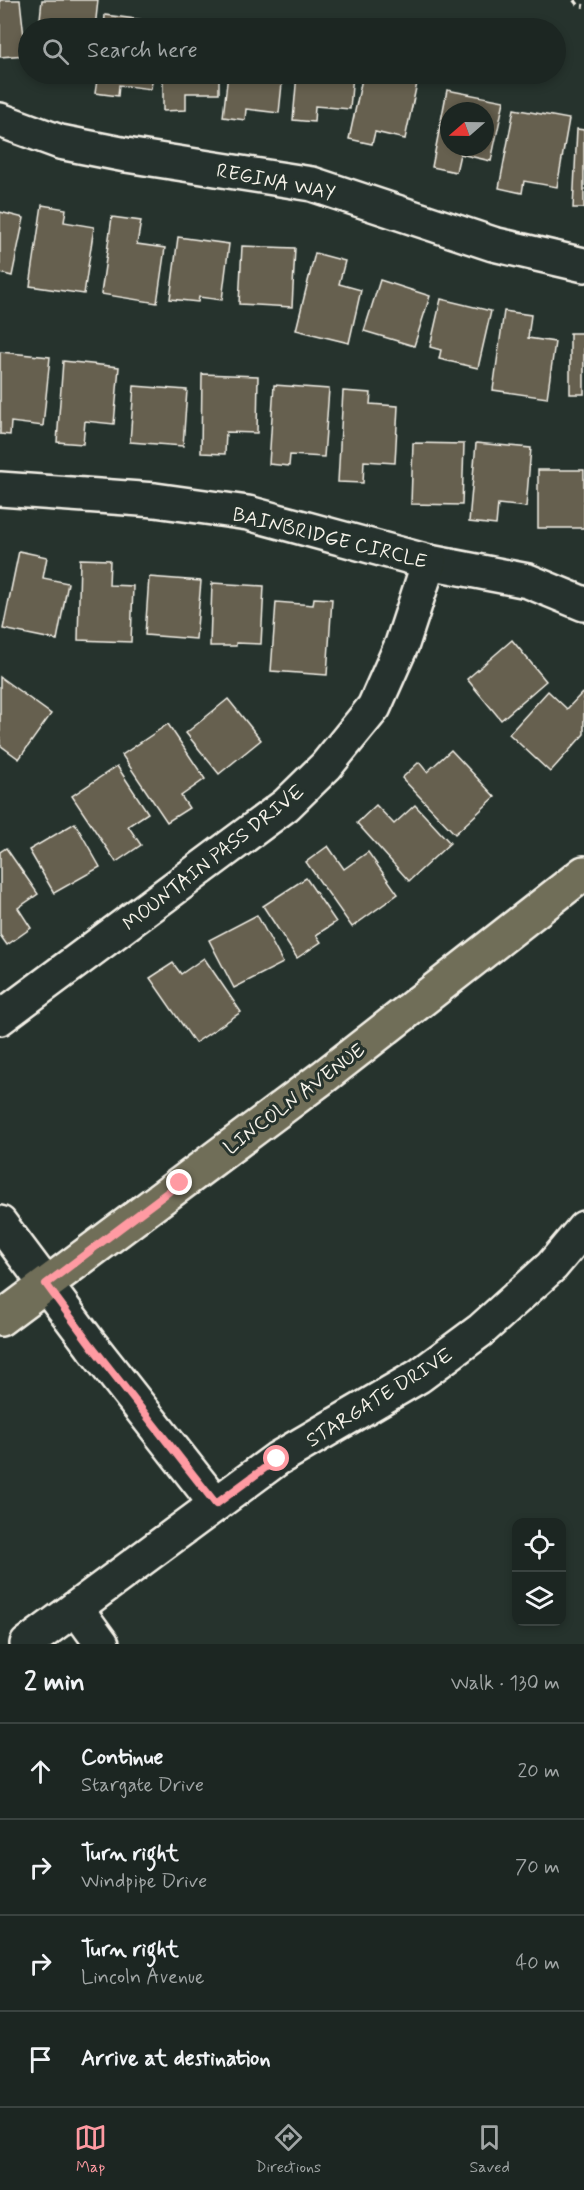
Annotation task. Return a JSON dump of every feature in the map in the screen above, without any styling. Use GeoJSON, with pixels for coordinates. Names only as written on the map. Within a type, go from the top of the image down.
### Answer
{"type":"FeatureCollection","features":[{"type":"Feature","properties":{"kind":"main road","name":"LINCOLN AVENUE"},"geometry":{"type":"LineString","coordinates":[[0,1319],[326,1075],[584,873]]}},
{"type":"Feature","properties":{"kind":"street","name":"REGINA WAY"},"geometry":{"type":"LineString","coordinates":[[0,120],[70,144],[312,184],[493,244],[584,265]]}},
{"type":"Feature","properties":{"kind":"street","name":"BAINBRIDGE CIRCLE"},"geometry":{"type":"LineString","coordinates":[[0,489],[155,500],[248,513],[429,562],[528,581],[584,604]]}},
{"type":"Feature","properties":{"kind":"street","name":"MOUNTAIN PASS DRIVE"},"geometry":{"type":"LineString","coordinates":[[0,1018],[286,805],[326,766],[374,707],[402,644],[429,562]]}},
{"type":"Feature","properties":{"kind":"street"},"geometry":{"type":"LineString","coordinates":[[0,1223],[91,1345],[216,1504]]}},
{"type":"Feature","properties":{"kind":"street","name":"STARGATE DRIVE"},"geometry":{"type":"LineString","coordinates":[[27,1644],[277,1459],[420,1376],[481,1330],[552,1266],[584,1228]]}},
{"type":"Feature","properties":{"kind":"street"},"geometry":{"type":"LineString","coordinates":[[76,1608],[102,1644]]}},
{"type":"Feature","properties":{"kind":"path"},"geometry":{"type":"LineString","coordinates":[[574,0],[584,6]]}},
{"type":"Feature","properties":{"kind":"building"},"geometry":{"type":"Polygon","coordinates":[[[0,0],[20,0],[22,18],[18,18],[18,56],[0,57],[0,0]]]}},
{"type":"Feature","properties":{"kind":"building"},"geometry":{"type":"Polygon","coordinates":[[[42,0],[98,0],[96,18],[40,18],[42,0]]]}},
{"type":"Feature","properties":{"kind":"building"},"geometry":{"type":"Polygon","coordinates":[[[105,15],[128,18],[105,18],[105,15]]]}},
{"type":"Feature","properties":{"kind":"building"},"geometry":{"type":"Polygon","coordinates":[[[96,84],[152,84],[151,89],[119,85],[118,96],[95,93],[96,84]]]}},
{"type":"Feature","properties":{"kind":"building"},"geometry":{"type":"Polygon","coordinates":[[[163,84],[219,84],[219,93],[186,93],[186,110],[163,111],[163,84]]]}},
{"type":"Feature","properties":{"kind":"building"},"geometry":{"type":"Polygon","coordinates":[[[227,84],[282,84],[279,113],[246,109],[245,120],[223,117],[227,84]]]}},
{"type":"Feature","properties":{"kind":"building"},"geometry":{"type":"Polygon","coordinates":[[[296,84],[352,84],[350,109],[315,106],[314,122],[293,120],[296,84]]]}},
{"type":"Feature","properties":{"kind":"building"},"geometry":{"type":"Polygon","coordinates":[[[361,84],[417,84],[405,139],[375,132],[372,144],[349,139],[361,84]]]}},
{"type":"Feature","properties":{"kind":"building"},"geometry":{"type":"Polygon","coordinates":[[[447,90],[504,101],[494,147],[494,102],[445,102],[447,90]]]}},
{"type":"Feature","properties":{"kind":"building"},"geometry":{"type":"Polygon","coordinates":[[[514,109],[569,119],[557,187],[524,181],[522,193],[499,188],[514,109]]]}},
{"type":"Feature","properties":{"kind":"building"},"geometry":{"type":"Polygon","coordinates":[[[440,126],[440,156],[460,156],[456,172],[432,167],[440,126]]]}},
{"type":"Feature","properties":{"kind":"building"},"geometry":{"type":"Polygon","coordinates":[[[577,129],[584,130],[584,208],[573,208],[577,129]]]}},
{"type":"Feature","properties":{"kind":"building"},"geometry":{"type":"Polygon","coordinates":[[[469,156],[492,156],[491,161],[469,156]]]}},
{"type":"Feature","properties":{"kind":"building"},"geometry":{"type":"Polygon","coordinates":[[[42,205],[66,209],[64,222],[94,227],[84,294],[30,286],[42,205]]]}},
{"type":"Feature","properties":{"kind":"building"},"geometry":{"type":"Polygon","coordinates":[[[0,212],[24,218],[12,276],[0,273],[0,212]]]}},
{"type":"Feature","properties":{"kind":"building"},"geometry":{"type":"Polygon","coordinates":[[[112,217],[141,221],[137,244],[165,248],[157,303],[101,294],[112,217]]]}},
{"type":"Feature","properties":{"kind":"building"},"geometry":{"type":"Polygon","coordinates":[[[178,237],[229,244],[222,300],[199,297],[198,302],[170,299],[178,237]]]}},
{"type":"Feature","properties":{"kind":"building"},"geometry":{"type":"Polygon","coordinates":[[[242,246],[295,248],[292,307],[239,304],[242,246]]]}},
{"type":"Feature","properties":{"kind":"building"},"geometry":{"type":"Polygon","coordinates":[[[315,253],[345,261],[339,284],[361,290],[349,343],[296,330],[315,253]]]}},
{"type":"Feature","properties":{"kind":"building"},"geometry":{"type":"Polygon","coordinates":[[[380,280],[430,296],[414,346],[364,331],[380,280]]]}},
{"type":"Feature","properties":{"kind":"building"},"geometry":{"type":"Polygon","coordinates":[[[441,299],[491,311],[478,368],[439,359],[441,350],[430,347],[441,299]]]}},
{"type":"Feature","properties":{"kind":"building"},"geometry":{"type":"Polygon","coordinates":[[[504,311],[531,315],[528,338],[555,342],[547,398],[493,390],[504,311]]]}},
{"type":"Feature","properties":{"kind":"building"},"geometry":{"type":"Polygon","coordinates":[[[570,333],[584,333],[584,394],[570,394],[570,333]]]}},
{"type":"Feature","properties":{"kind":"building"},"geometry":{"type":"Polygon","coordinates":[[[0,352],[50,357],[43,426],[11,422],[10,435],[0,434],[0,352]]]}},
{"type":"Feature","properties":{"kind":"building"},"geometry":{"type":"Polygon","coordinates":[[[63,361],[119,367],[114,424],[85,421],[83,444],[57,442],[63,361]]]}},
{"type":"Feature","properties":{"kind":"building"},"geometry":{"type":"Polygon","coordinates":[[[202,374],[258,376],[257,433],[226,432],[225,454],[201,453],[202,374]]]}},
{"type":"Feature","properties":{"kind":"building"},"geometry":{"type":"Polygon","coordinates":[[[274,385],[329,389],[324,457],[290,455],[289,466],[269,464],[274,385]]]}},
{"type":"Feature","properties":{"kind":"building"},"geometry":{"type":"Polygon","coordinates":[[[134,386],[187,390],[183,446],[130,442],[134,386]]]}},
{"type":"Feature","properties":{"kind":"building"},"geometry":{"type":"Polygon","coordinates":[[[343,391],[371,393],[370,404],[398,406],[395,463],[364,461],[363,483],[338,482],[343,391]]]}},
{"type":"Feature","properties":{"kind":"building"},"geometry":{"type":"Polygon","coordinates":[[[413,443],[464,444],[462,505],[411,504],[413,443]]]}},
{"type":"Feature","properties":{"kind":"building"},"geometry":{"type":"Polygon","coordinates":[[[476,443],[531,448],[526,507],[498,504],[496,525],[469,522],[476,443]]]}},
{"type":"Feature","properties":{"kind":"building"},"geometry":{"type":"Polygon","coordinates":[[[538,470],[584,470],[584,528],[538,528],[538,470]]]}},
{"type":"Feature","properties":{"kind":"building"},"geometry":{"type":"Polygon","coordinates":[[[19,551],[47,557],[43,578],[68,583],[57,640],[3,629],[19,551]]]}},
{"type":"Feature","properties":{"kind":"building"},"geometry":{"type":"Polygon","coordinates":[[[80,559],[110,560],[109,585],[133,586],[131,642],[78,640],[80,559]]]}},
{"type":"Feature","properties":{"kind":"building"},"geometry":{"type":"Polygon","coordinates":[[[149,577],[201,581],[196,639],[145,635],[149,577]]]}},
{"type":"Feature","properties":{"kind":"building"},"geometry":{"type":"Polygon","coordinates":[[[212,583],[264,586],[261,644],[236,643],[236,646],[210,646],[212,583]]]}},
{"type":"Feature","properties":{"kind":"building"},"geometry":{"type":"Polygon","coordinates":[[[314,598],[332,599],[327,675],[271,671],[276,602],[313,605],[314,598]]]}},
{"type":"Feature","properties":{"kind":"building"},"geometry":{"type":"Polygon","coordinates":[[[512,640],[546,681],[501,720],[467,679],[512,640]]]}},
{"type":"Feature","properties":{"kind":"building"},"geometry":{"type":"Polygon","coordinates":[[[0,677],[51,714],[19,759],[0,745],[0,677]]]}},
{"type":"Feature","properties":{"kind":"building"},"geometry":{"type":"Polygon","coordinates":[[[548,691],[567,709],[582,693],[584,695],[584,734],[550,772],[509,734],[548,691]]]}},
{"type":"Feature","properties":{"kind":"building"},"geometry":{"type":"Polygon","coordinates":[[[228,699],[261,740],[219,774],[186,733],[228,699]]]}},
{"type":"Feature","properties":{"kind":"building"},"geometry":{"type":"Polygon","coordinates":[[[168,724],[205,779],[181,796],[189,808],[167,822],[122,755],[168,724]]]}},
{"type":"Feature","properties":{"kind":"building"},"geometry":{"type":"Polygon","coordinates":[[[451,750],[495,797],[455,834],[402,778],[419,762],[427,772],[451,750]]]}},
{"type":"Feature","properties":{"kind":"building"},"geometry":{"type":"Polygon","coordinates":[[[117,766],[148,813],[128,826],[141,845],[116,862],[72,796],[117,766]]]}},
{"type":"Feature","properties":{"kind":"building"},"geometry":{"type":"Polygon","coordinates":[[[376,805],[394,824],[415,805],[450,843],[409,881],[357,823],[376,805]]]}},
{"type":"Feature","properties":{"kind":"building"},"geometry":{"type":"Polygon","coordinates":[[[75,823],[100,867],[54,893],[29,850],[75,823]]]}},
{"type":"Feature","properties":{"kind":"building"},"geometry":{"type":"Polygon","coordinates":[[[328,846],[344,869],[368,852],[398,894],[352,927],[306,862],[328,846]]]}},
{"type":"Feature","properties":{"kind":"building"},"geometry":{"type":"Polygon","coordinates":[[[6,848],[38,894],[18,908],[31,928],[7,945],[0,935],[0,852],[6,848]]]}},
{"type":"Feature","properties":{"kind":"building"},"geometry":{"type":"Polygon","coordinates":[[[306,878],[336,922],[316,935],[321,942],[297,958],[263,906],[306,878]]]}},
{"type":"Feature","properties":{"kind":"building"},"geometry":{"type":"Polygon","coordinates":[[[257,915],[283,963],[234,988],[209,940],[257,915]]]}},
{"type":"Feature","properties":{"kind":"building"},"geometry":{"type":"Polygon","coordinates":[[[204,958],[241,1012],[195,1043],[150,978],[173,963],[181,974],[204,958]]]}},
{"type":"Feature","properties":{"kind":"route"},"geometry":{"type":"LineString","coordinates":[[180,1183],[46,1284],[216,1504],[277,1459]]}}]}
